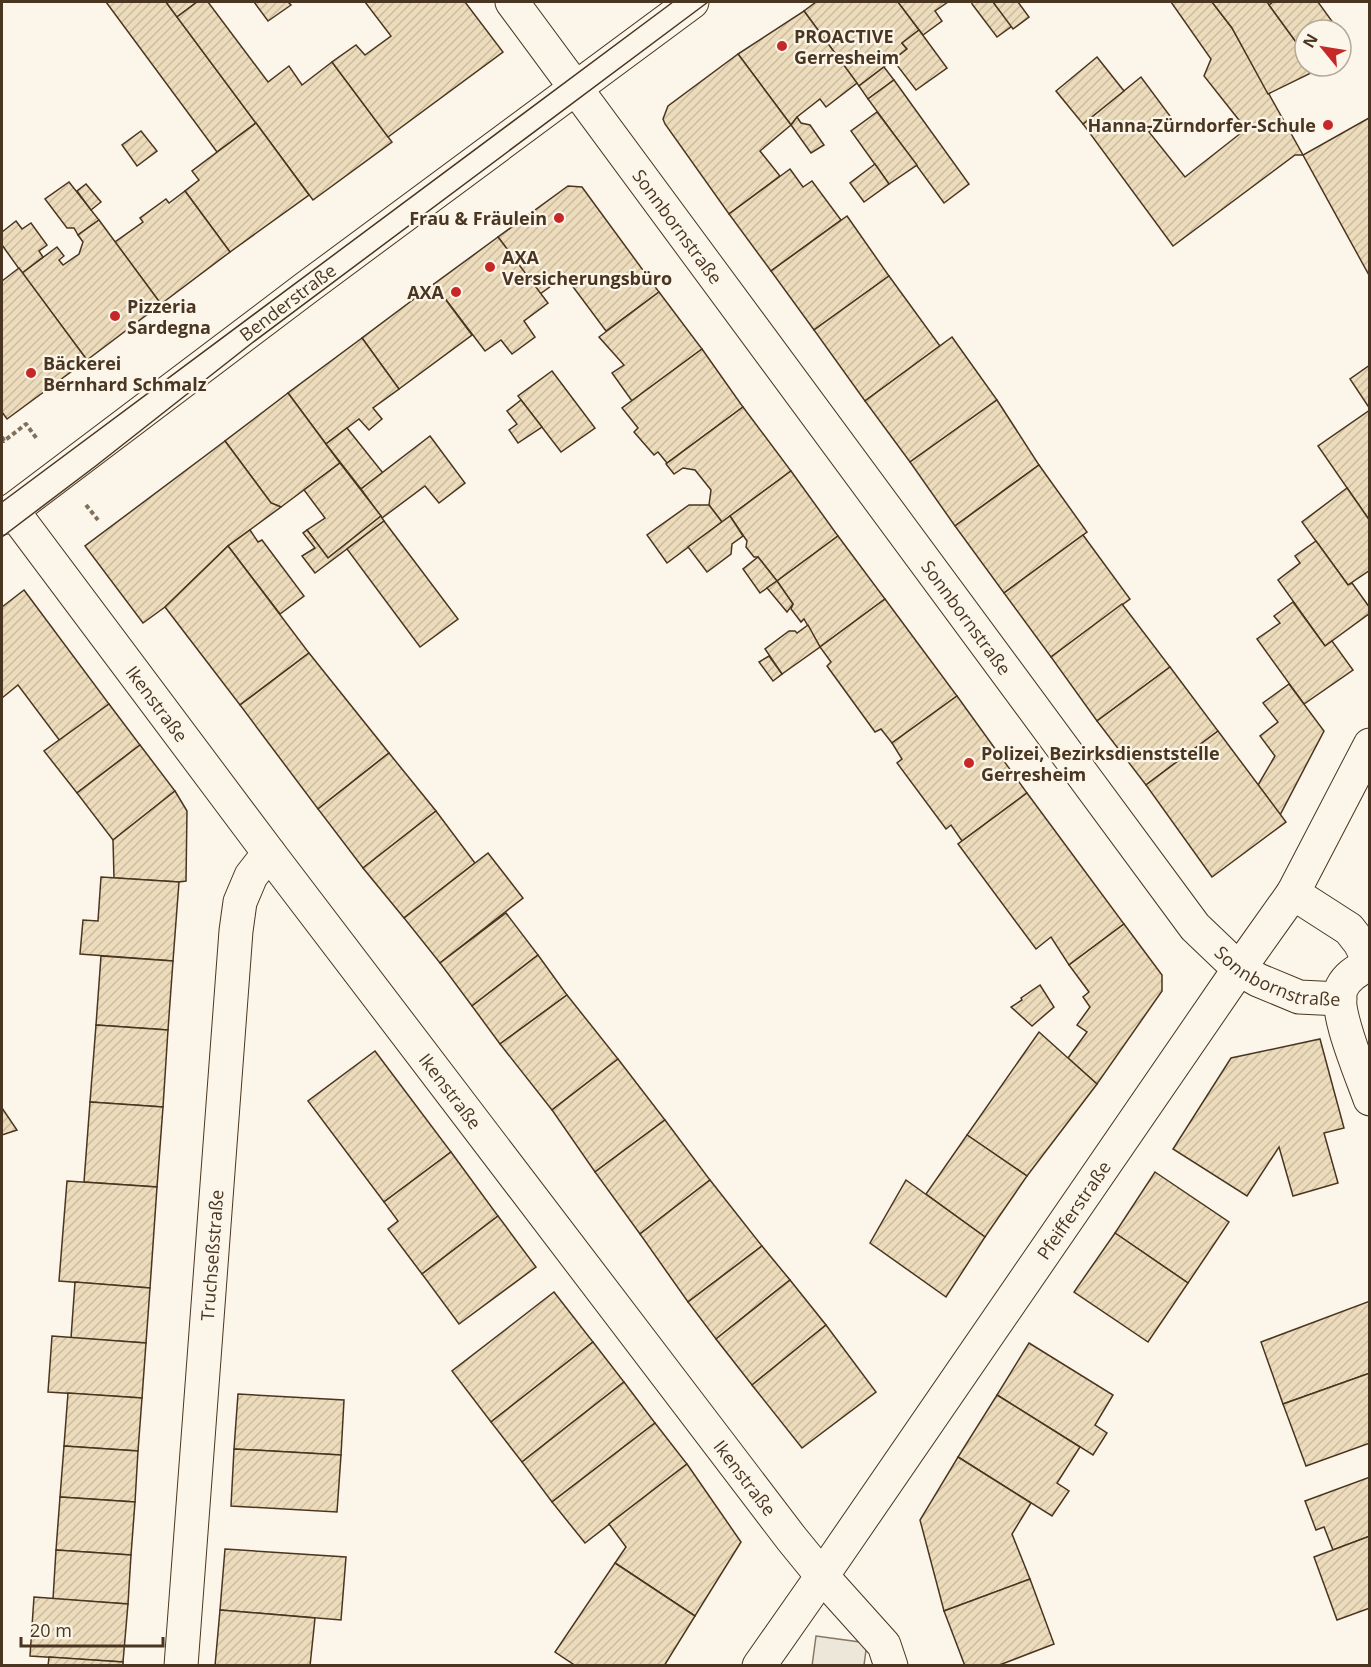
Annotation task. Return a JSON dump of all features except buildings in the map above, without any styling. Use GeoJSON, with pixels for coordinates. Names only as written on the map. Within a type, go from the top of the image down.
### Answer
{"type":"FeatureCollection","features":[{"type":"Feature","properties":{"kind":"street"},"geometry":{"type":"LineString","coordinates":[[512,2],[575,87]]}},
{"type":"Feature","properties":{"kind":"street","name":"Benderstraße"},"geometry":{"type":"LineString","coordinates":[[7,514],[575,87],[692,2]]}},
{"type":"Feature","properties":{"kind":"street","name":"Sonnbornstraße"},"geometry":{"type":"LineString","coordinates":[[575,87],[1195,927],[1239,969],[1258,980],[1299,997],[1340,999],[1346,1032],[1370,1099]]}},
{"type":"Feature","properties":{"kind":"street","name":"Ikenstraße"},"geometry":{"type":"LineString","coordinates":[[7,514],[269,853],[791,1538],[884,1645],[891,1665]]}},
{"type":"Feature","properties":{"kind":"street","name":"Pfeifferstraße"},"geometry":{"type":"LineString","coordinates":[[759,1665],[1293,893],[1370,745]]}},
{"type":"Feature","properties":{"kind":"street","name":"Truchseßstraße"},"geometry":{"type":"LineString","coordinates":[[181,1665],[236,931],[240,902],[251,876],[269,853]]}},
{"type":"Feature","properties":{"kind":"street"},"geometry":{"type":"LineString","coordinates":[[1293,893],[1349,929],[1360,943],[1370,963],[1347,978],[1340,990],[1340,999]]}},
{"type":"Feature","properties":{"kind":"shaded area"},"geometry":{"type":"Polygon","coordinates":[[[816,1636],[867,1643],[864,1665],[812,1666],[816,1636]]]}},
{"type":"Feature","properties":{"kind":"tram line"},"geometry":{"type":"LineString","coordinates":[[2,502],[673,2]]}},
{"type":"Feature","properties":{"kind":"tram line"},"geometry":{"type":"LineString","coordinates":[[2,537],[252,343],[708,2]]}},
{"type":"Feature","properties":{"kind":"place","name":"PROACTIVE Gerresheim"},"geometry":{"type":"Point","coordinates":[782,46]}},
{"type":"Feature","properties":{"kind":"place","name":"Hanna-Zürndorfer-Schule"},"geometry":{"type":"Point","coordinates":[1328,125]}},
{"type":"Feature","properties":{"kind":"place","name":"Frau & Fräulein"},"geometry":{"type":"Point","coordinates":[559,218]}},
{"type":"Feature","properties":{"kind":"place","name":"AXA Versicherungsbüro"},"geometry":{"type":"Point","coordinates":[490,267]}},
{"type":"Feature","properties":{"kind":"place","name":"AXA"},"geometry":{"type":"Point","coordinates":[456,292]}},
{"type":"Feature","properties":{"kind":"place","name":"Pizzeria Sardegna"},"geometry":{"type":"Point","coordinates":[115,316]}},
{"type":"Feature","properties":{"kind":"place","name":"Bäckerei Bernhard Schmalz"},"geometry":{"type":"Point","coordinates":[31,373]}},
{"type":"Feature","properties":{"kind":"place","name":"Polizei, Bezirksdienststelle Gerresheim"},"geometry":{"type":"Point","coordinates":[969,763]}}]}
